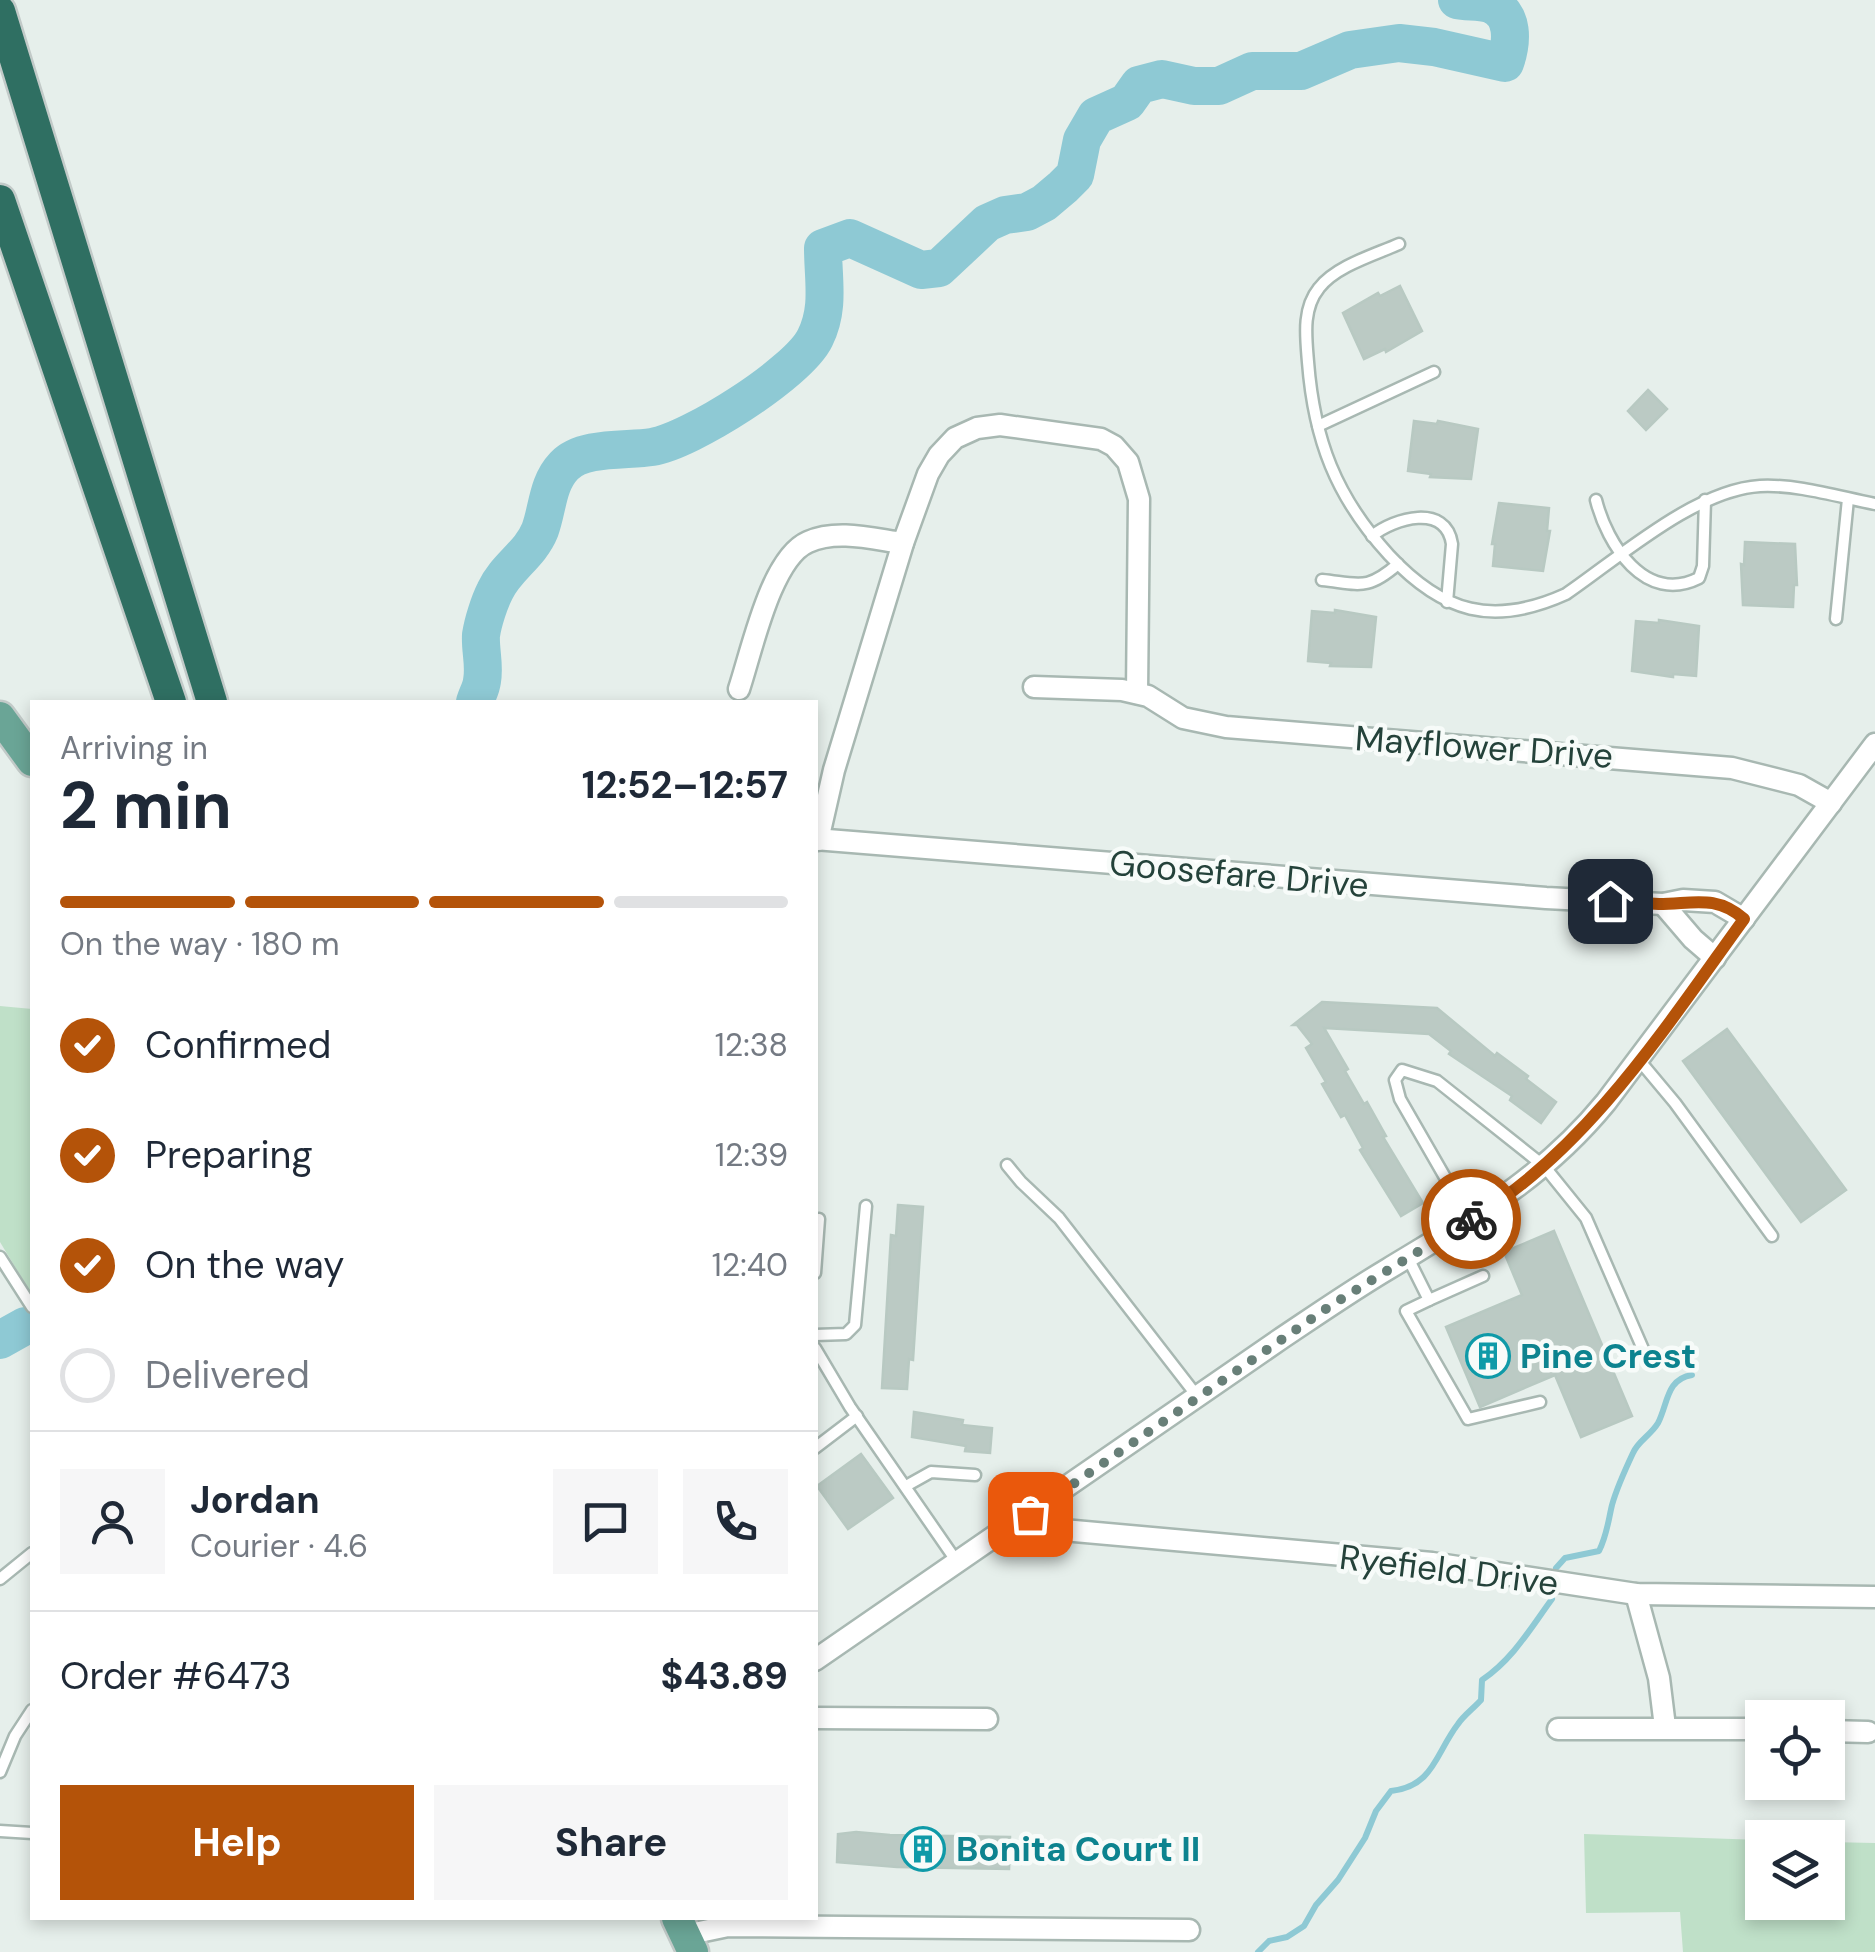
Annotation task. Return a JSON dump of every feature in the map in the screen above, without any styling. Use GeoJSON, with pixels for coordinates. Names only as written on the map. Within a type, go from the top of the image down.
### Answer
{"type":"FeatureCollection","features":[{"type":"Feature","properties":{"kind":"highway"},"geometry":{"type":"LineString","coordinates":[[0,11],[211,700]]}},
{"type":"Feature","properties":{"kind":"highway"},"geometry":{"type":"LineString","coordinates":[[0,200],[170,700]]}},
{"type":"Feature","properties":{"kind":"main road"},"geometry":{"type":"LineString","coordinates":[[0,716],[30,757]]}},
{"type":"Feature","properties":{"kind":"street"},"geometry":{"type":"LineString","coordinates":[[818,831],[903,543],[928,474],[955,438],[977,428],[1036,428],[1101,439],[1114,446],[1128,462],[1139,499],[1137,693]]}},
{"type":"Feature","properties":{"kind":"street"},"geometry":{"type":"LineString","coordinates":[[740,689],[779,571],[790,553],[810,541],[830,537],[903,543]]}},
{"type":"Feature","properties":{"kind":"street","name":"Mayflower Drive"},"geometry":{"type":"LineString","coordinates":[[1034,687],[1103,687],[1137,693],[1183,718],[1226,726],[1732,768],[1798,785],[1830,803]]}},
{"type":"Feature","properties":{"kind":"street"},"geometry":{"type":"LineString","coordinates":[[818,1658],[1340,1299],[1497,1204],[1544,1166],[1594,1116],[1875,744]]}},
{"type":"Feature","properties":{"kind":"street","name":"Goosefare Drive"},"geometry":{"type":"LineString","coordinates":[[818,839],[1506,895],[1664,904],[1684,900],[1715,902],[1744,919]]}},
{"type":"Feature","properties":{"kind":"street"},"geometry":{"type":"LineString","coordinates":[[1664,904],[1715,958]]}},
{"type":"Feature","properties":{"kind":"street","name":"Ryefield Drive"},"geometry":{"type":"LineString","coordinates":[[1030,1514],[1052,1529],[1432,1563],[1636,1594],[1875,1597]]}},
{"type":"Feature","properties":{"kind":"street"},"geometry":{"type":"LineString","coordinates":[[1636,1594],[1659,1678],[1665,1727]]}},
{"type":"Feature","properties":{"kind":"street"},"geometry":{"type":"LineString","coordinates":[[818,1718],[987,1719]]}},
{"type":"Feature","properties":{"kind":"street"},"geometry":{"type":"LineString","coordinates":[[1558,1729],[1745,1729]]}},
{"type":"Feature","properties":{"kind":"street"},"geometry":{"type":"LineString","coordinates":[[1845,1731],[1868,1732]]}},
{"type":"Feature","properties":{"kind":"street"},"geometry":{"type":"LineString","coordinates":[[685,1935],[728,1926],[1188,1930]]}},
{"type":"Feature","properties":{"kind":"lane"},"geometry":{"type":"LineString","coordinates":[[1399,244],[1329,278],[1317,289],[1306,327],[1309,376],[1318,426],[1335,479],[1372,536],[1425,590],[1447,602],[1485,612],[1528,610],[1566,594],[1705,500],[1728,491],[1760,486],[1875,504]]}},
{"type":"Feature","properties":{"kind":"lane"},"geometry":{"type":"LineString","coordinates":[[1318,426],[1434,372]]}},
{"type":"Feature","properties":{"kind":"lane"},"geometry":{"type":"LineString","coordinates":[[1836,619],[1848,499]]}},
{"type":"Feature","properties":{"kind":"lane"},"geometry":{"type":"LineString","coordinates":[[1596,500],[1602,524],[1644,579],[1679,584],[1699,578],[1705,500]]}},
{"type":"Feature","properties":{"kind":"lane"},"geometry":{"type":"LineString","coordinates":[[1372,536],[1401,520],[1431,519],[1441,523],[1451,535],[1452,544],[1447,602]]}},
{"type":"Feature","properties":{"kind":"lane"},"geometry":{"type":"LineString","coordinates":[[1322,580],[1363,585],[1379,580],[1398,564]]}},
{"type":"Feature","properties":{"kind":"lane"},"geometry":{"type":"LineString","coordinates":[[1638,1059],[1772,1236]]}},
{"type":"Feature","properties":{"kind":"lane"},"geometry":{"type":"LineString","coordinates":[[1470,1220],[1400,1099],[1396,1088],[1398,1073],[1419,1073],[1438,1081],[1544,1166],[1586,1218],[1646,1356]]}},
{"type":"Feature","properties":{"kind":"lane"},"geometry":{"type":"LineString","coordinates":[[1007,1165],[1059,1218],[1198,1397]]}},
{"type":"Feature","properties":{"kind":"lane"},"geometry":{"type":"LineString","coordinates":[[818,1334],[846,1334],[855,1325],[866,1206]]}},
{"type":"Feature","properties":{"kind":"lane"},"geometry":{"type":"LineString","coordinates":[[818,1232],[819,1219]]}},
{"type":"Feature","properties":{"kind":"lane"},"geometry":{"type":"LineString","coordinates":[[0,1256],[30,1304]]}},
{"type":"Feature","properties":{"kind":"lane"},"geometry":{"type":"LineString","coordinates":[[1408,1257],[1429,1300]]}},
{"type":"Feature","properties":{"kind":"lane"},"geometry":{"type":"LineString","coordinates":[[1483,1276],[1406,1311],[1468,1419],[1540,1402]]}},
{"type":"Feature","properties":{"kind":"lane"},"geometry":{"type":"LineString","coordinates":[[818,1353],[957,1563]]}},
{"type":"Feature","properties":{"kind":"lane"},"geometry":{"type":"LineString","coordinates":[[818,1446],[857,1416]]}},
{"type":"Feature","properties":{"kind":"lane"},"geometry":{"type":"LineString","coordinates":[[906,1486],[931,1472],[975,1475]]}},
{"type":"Feature","properties":{"kind":"lane"},"geometry":{"type":"LineString","coordinates":[[0,1579],[30,1555]]}},
{"type":"Feature","properties":{"kind":"lane"},"geometry":{"type":"LineString","coordinates":[[0,1772],[30,1713]]}},
{"type":"Feature","properties":{"kind":"lane"},"geometry":{"type":"LineString","coordinates":[[0,1832],[30,1832]]}},
{"type":"Feature","properties":{"kind":"green space"},"geometry":{"type":"Polygon","coordinates":[[[0,1006],[30,1009],[30,1292],[0,1242],[0,1006]]]}},
{"type":"Feature","properties":{"kind":"green space"},"geometry":{"type":"Polygon","coordinates":[[[1584,1834],[1745,1839],[1745,1920],[1845,1920],[1845,1842],[1875,1843],[1875,1952],[1683,1952],[1680,1912],[1586,1913],[1584,1834]]]}},
{"type":"Feature","properties":{"kind":"building"},"geometry":{"type":"Polygon","coordinates":[[[1400,286],[1422,331],[1386,352],[1385,349],[1364,359],[1343,313],[1378,293],[1380,296],[1400,286]]]}},
{"type":"Feature","properties":{"kind":"building"},"geometry":{"type":"Polygon","coordinates":[[[1648,390],[1667,409],[1646,430],[1628,411],[1648,390]]]}},
{"type":"Feature","properties":{"kind":"building"},"geometry":{"type":"Polygon","coordinates":[[[1414,421],[1478,429],[1471,479],[1430,477],[1431,474],[1408,471],[1414,421]]]}},
{"type":"Feature","properties":{"kind":"building"},"geometry":{"type":"Polygon","coordinates":[[[1499,503],[1549,508],[1550,531],[1543,571],[1493,566],[1492,544],[1499,503]]]}},
{"type":"Feature","properties":{"kind":"building"},"geometry":{"type":"Polygon","coordinates":[[[1745,542],[1795,544],[1797,585],[1793,607],[1743,605],[1741,564],[1744,565],[1745,542]]]}},
{"type":"Feature","properties":{"kind":"building"},"geometry":{"type":"Polygon","coordinates":[[[1335,610],[1376,617],[1371,667],[1308,661],[1312,611],[1335,610]]]}},
{"type":"Feature","properties":{"kind":"building"},"geometry":{"type":"Polygon","coordinates":[[[1636,621],[1699,626],[1696,676],[1632,671],[1636,621]]]}},
{"type":"Feature","properties":{"kind":"building"},"geometry":{"type":"Polygon","coordinates":[[[1322,1002],[1437,1008],[1495,1056],[1497,1053],[1528,1076],[1526,1079],[1556,1102],[1541,1123],[1510,1100],[1512,1096],[1449,1054],[1451,1051],[1429,1034],[1324,1028],[1423,1203],[1401,1216],[1360,1150],[1363,1148],[1345,1115],[1341,1117],[1322,1084],[1326,1082],[1306,1048],[1312,1044],[1293,1025],[1322,1002]]]}},
{"type":"Feature","properties":{"kind":"building"},"geometry":{"type":"Polygon","coordinates":[[[1727,1029],[1846,1190],[1801,1222],[1683,1061],[1727,1029]]]}},
{"type":"Feature","properties":{"kind":"building"},"geometry":{"type":"Polygon","coordinates":[[[898,1205],[923,1207],[913,1360],[909,1359],[907,1389],[882,1388],[891,1235],[896,1236],[898,1205]]]}},
{"type":"Feature","properties":{"kind":"building"},"geometry":{"type":"Polygon","coordinates":[[[1554,1231],[1632,1416],[1581,1437],[1555,1375],[1480,1407],[1446,1327],[1522,1295],[1504,1252],[1554,1231]]]}},
{"type":"Feature","properties":{"kind":"building"},"geometry":{"type":"Polygon","coordinates":[[[914,1412],[963,1420],[962,1425],[992,1428],[990,1453],[965,1451],[966,1446],[912,1437],[914,1412]]]}},
{"type":"Feature","properties":{"kind":"building"},"geometry":{"type":"Polygon","coordinates":[[[861,1454],[893,1498],[848,1529],[818,1485],[861,1454]]]}},
{"type":"Feature","properties":{"kind":"building","name":"Bonita Court II"},"geometry":{"type":"Polygon","coordinates":[[[838,1834],[1010,1837],[1009,1869],[837,1862],[838,1834]]]}},
{"type":"Feature","properties":{"kind":"waterway"},"geometry":{"type":"LineString","coordinates":[[476,700],[482,681],[481,635],[488,607],[500,583],[536,539],[558,473],[582,455],[669,442],[716,419],[788,369],[805,352],[820,327],[825,294],[823,248],[850,238],[921,270],[939,268],[987,223],[1027,212],[1063,187],[1075,175],[1082,140],[1096,116],[1127,102],[1139,85],[1162,79],[1194,86],[1219,86],[1252,71],[1301,71],[1350,50],[1399,43],[1505,63],[1510,29],[1504,14],[1490,4],[1457,0]]}},
{"type":"Feature","properties":{"kind":"waterway"},"geometry":{"type":"LineString","coordinates":[[0,1340],[25,1326]]}},
{"type":"Feature","properties":{"kind":"waterway"},"geometry":{"type":"LineString","coordinates":[[1556,1568],[1565,1558],[1599,1551],[1616,1492],[1635,1449],[1658,1423],[1672,1387],[1692,1375]]}},
{"type":"Feature","properties":{"kind":"waterway"},"geometry":{"type":"LineString","coordinates":[[1258,1952],[1269,1941],[1287,1937],[1304,1926],[1338,1880],[1391,1791],[1425,1776],[1460,1721],[1481,1700],[1482,1680],[1512,1653],[1552,1599]]}},
{"type":"Feature","properties":{"kind":"way so far"},"geometry":{"type":"LineString","coordinates":[[1030,1514],[1356,1288],[1471,1219]]}},
{"type":"Feature","properties":{"kind":"place","name":"Pine Crest"},"geometry":{"type":"Point","coordinates":[1488,1356]}},
{"type":"Feature","properties":{"kind":"place","name":"Bonita Court II"},"geometry":{"type":"Point","coordinates":[923,1849]}},
{"type":"Feature","properties":{"kind":"route"},"geometry":{"type":"LineString","coordinates":[[1471,1219],[1518,1188],[1594,1116],[1744,919],[1715,902],[1610,901]]}}]}
